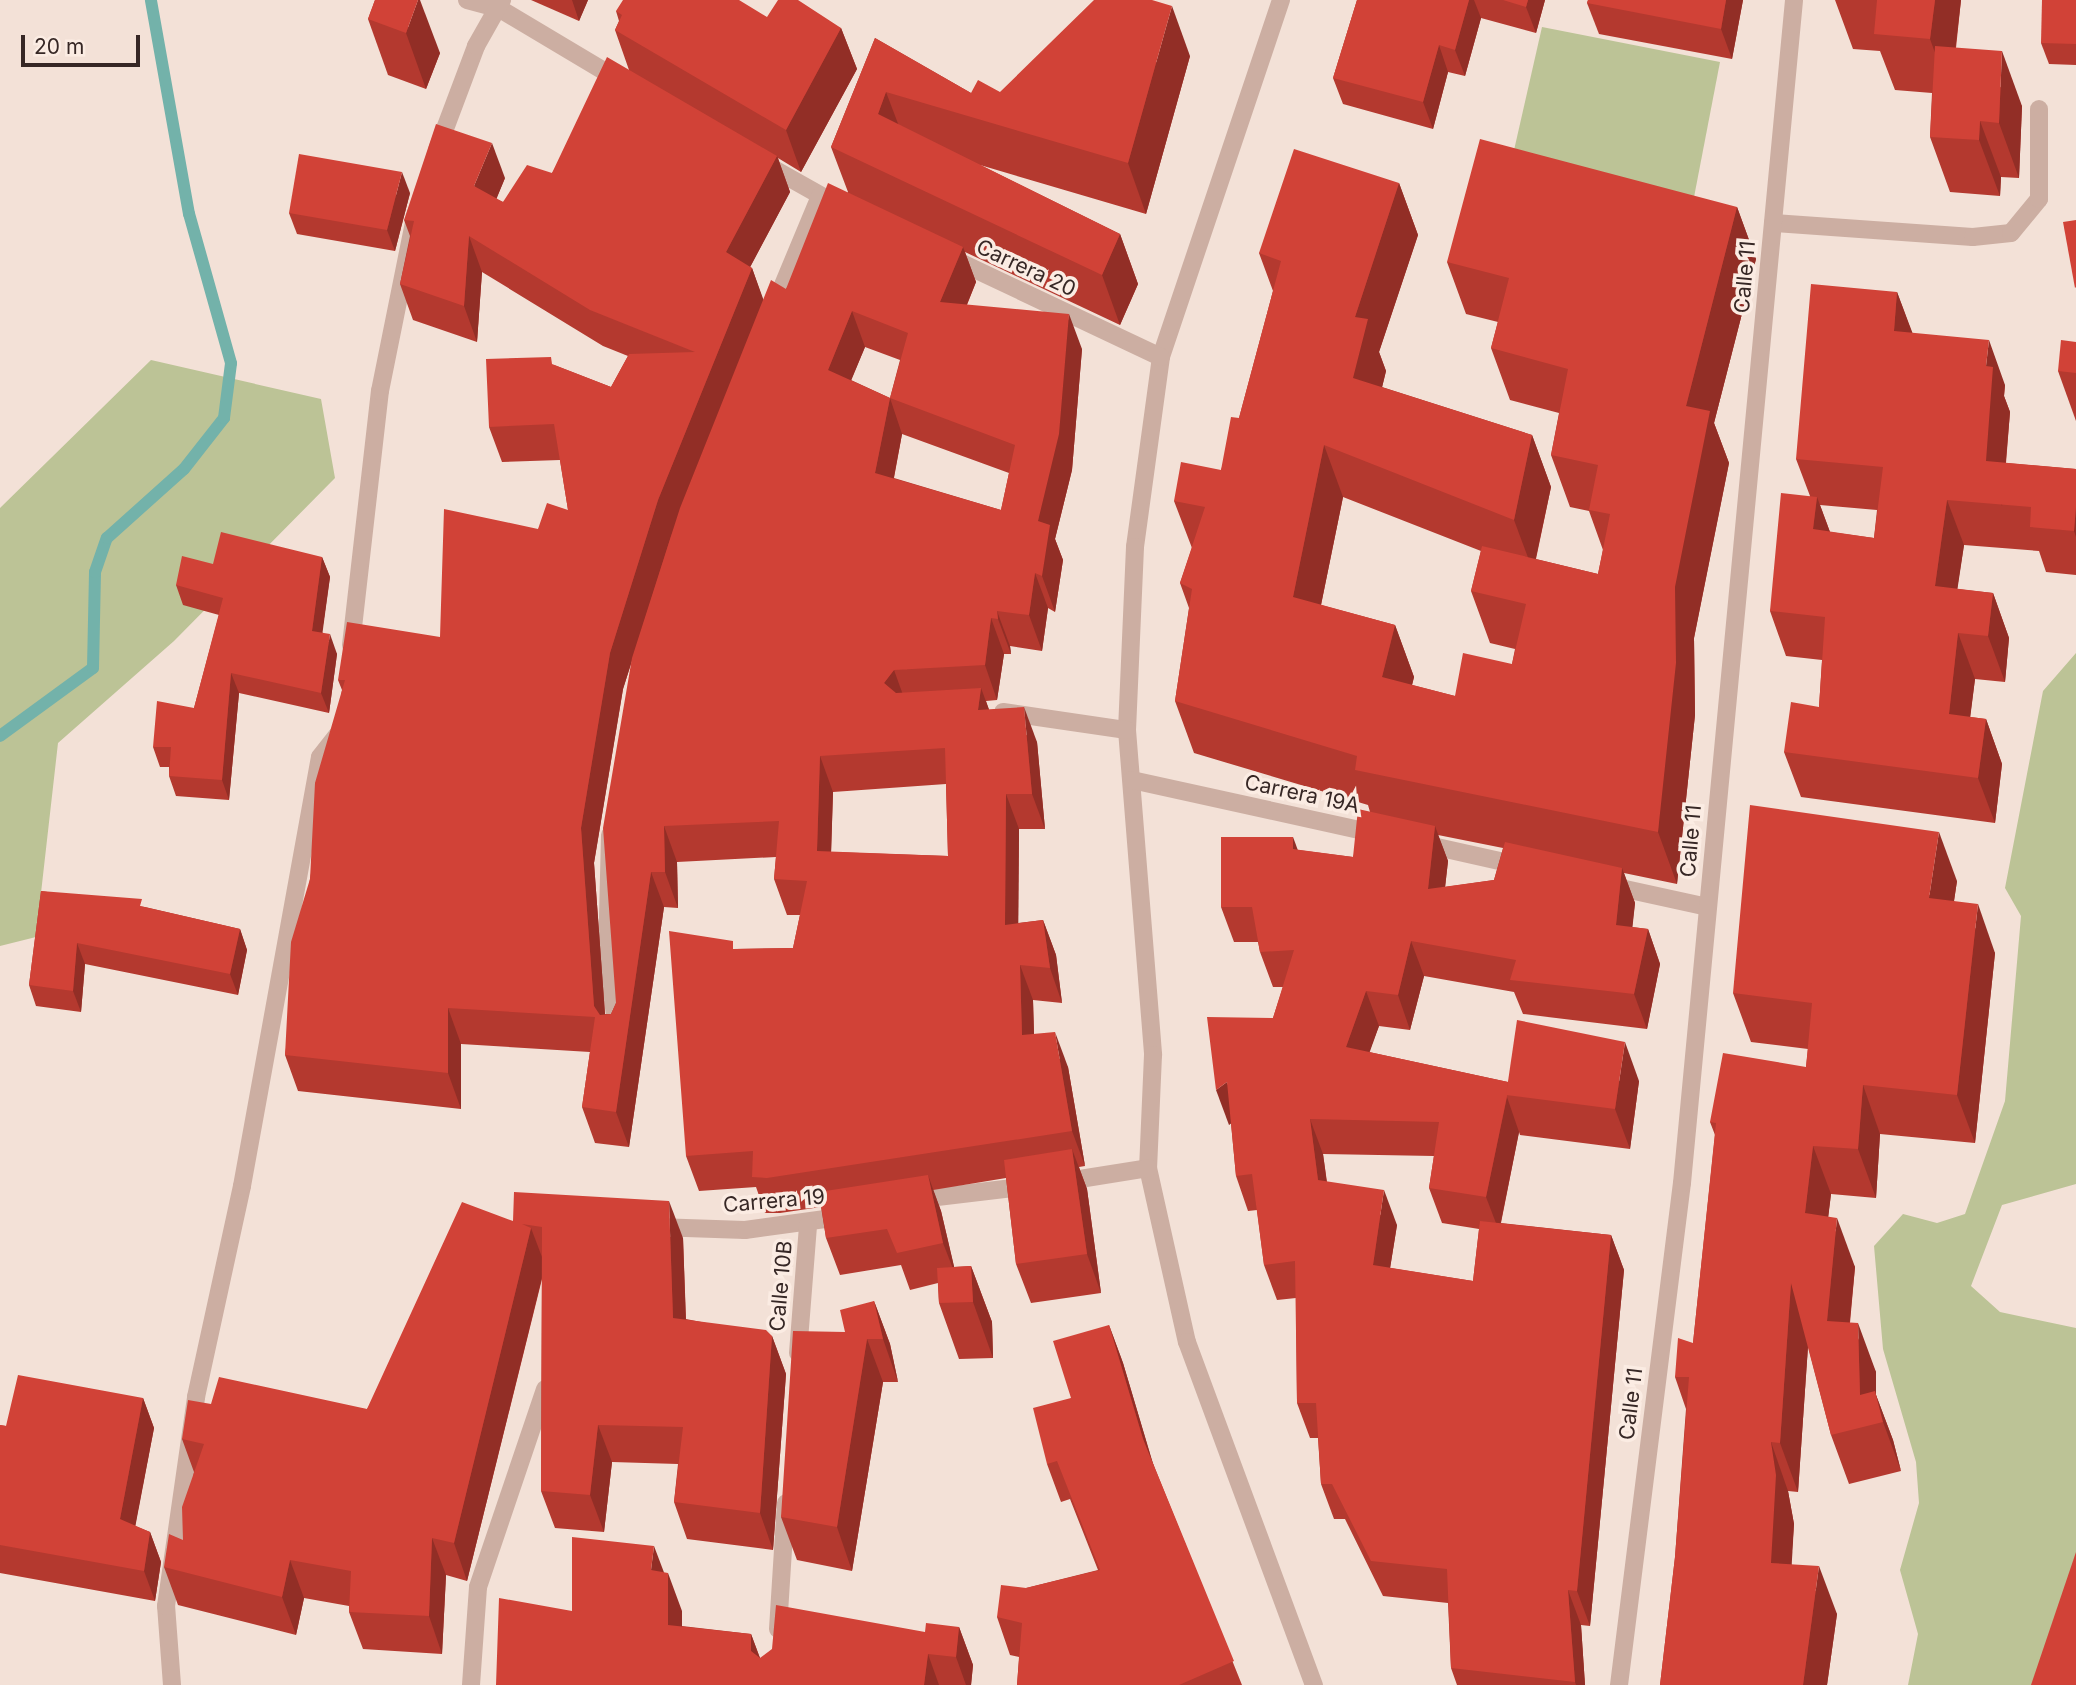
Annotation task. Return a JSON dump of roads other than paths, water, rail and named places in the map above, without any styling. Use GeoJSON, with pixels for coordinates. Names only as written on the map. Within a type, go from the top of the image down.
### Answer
{"type":"FeatureCollection","features":[{"type":"Feature","properties":{"kind":"street"},"geometry":{"type":"LineString","coordinates":[[467,0],[501,5],[634,89]]}},
{"type":"Feature","properties":{"kind":"street"},"geometry":{"type":"LineString","coordinates":[[1281,0],[1161,358],[1135,547],[1127,730],[1153,1055],[1148,1168],[1187,1342],[1314,1685]]}},
{"type":"Feature","properties":{"kind":"street","name":"Calle 11"},"geometry":{"type":"LineString","coordinates":[[1619,1685],[1682,1183],[1794,0]]}},
{"type":"Feature","properties":{"kind":"street"},"geometry":{"type":"LineString","coordinates":[[428,169],[477,46],[501,5]]}},
{"type":"Feature","properties":{"kind":"street"},"geometry":{"type":"LineString","coordinates":[[1773,223],[1973,237],[2011,233],[2039,199],[2039,109]]}},
{"type":"Feature","properties":{"kind":"street"},"geometry":{"type":"LineString","coordinates":[[750,156],[845,208]]}},
{"type":"Feature","properties":{"kind":"street"},"geometry":{"type":"LineString","coordinates":[[767,325],[820,196]]}},
{"type":"Feature","properties":{"kind":"street"},"geometry":{"type":"LineString","coordinates":[[349,660],[380,391],[420,197]]}},
{"type":"Feature","properties":{"kind":"street","name":"Carrera 20"},"geometry":{"type":"LineString","coordinates":[[934,250],[1161,358]]}},
{"type":"Feature","properties":{"kind":"street"},"geometry":{"type":"LineString","coordinates":[[172,1685],[166,1606],[196,1397],[245,1173],[320,757],[337,736],[341,711]]}},
{"type":"Feature","properties":{"kind":"street"},"geometry":{"type":"LineString","coordinates":[[986,713],[1127,730]]}},
{"type":"Feature","properties":{"kind":"street","name":"Carrera 19A"},"geometry":{"type":"LineString","coordinates":[[1132,780],[1547,872]]}},
{"type":"Feature","properties":{"kind":"street"},"geometry":{"type":"LineString","coordinates":[[614,810],[605,870],[618,1040]]}},
{"type":"Feature","properties":{"kind":"street"},"geometry":{"type":"LineString","coordinates":[[1587,880],[1708,907]]}},
{"type":"Feature","properties":{"kind":"street"},"geometry":{"type":"LineString","coordinates":[[897,1203],[1148,1168]]}},
{"type":"Feature","properties":{"kind":"street","name":"Carrera 19"},"geometry":{"type":"LineString","coordinates":[[637,1227],[808,1225],[872,1210]]}},
{"type":"Feature","properties":{"kind":"street","name":"Calle 10B"},"geometry":{"type":"LineString","coordinates":[[796,1376],[808,1225]]}},
{"type":"Feature","properties":{"kind":"street"},"geometry":{"type":"LineString","coordinates":[[471,1685],[478,1587],[545,1389]]}},
{"type":"Feature","properties":{"kind":"street"},"geometry":{"type":"LineString","coordinates":[[777,1645],[787,1486]]}},
{"type":"Feature","properties":{"kind":"waterway"},"geometry":{"type":"LineString","coordinates":[[0,736],[93,668],[95,572],[107,538],[184,469],[224,418],[231,363],[189,214],[151,0]]}}]}
